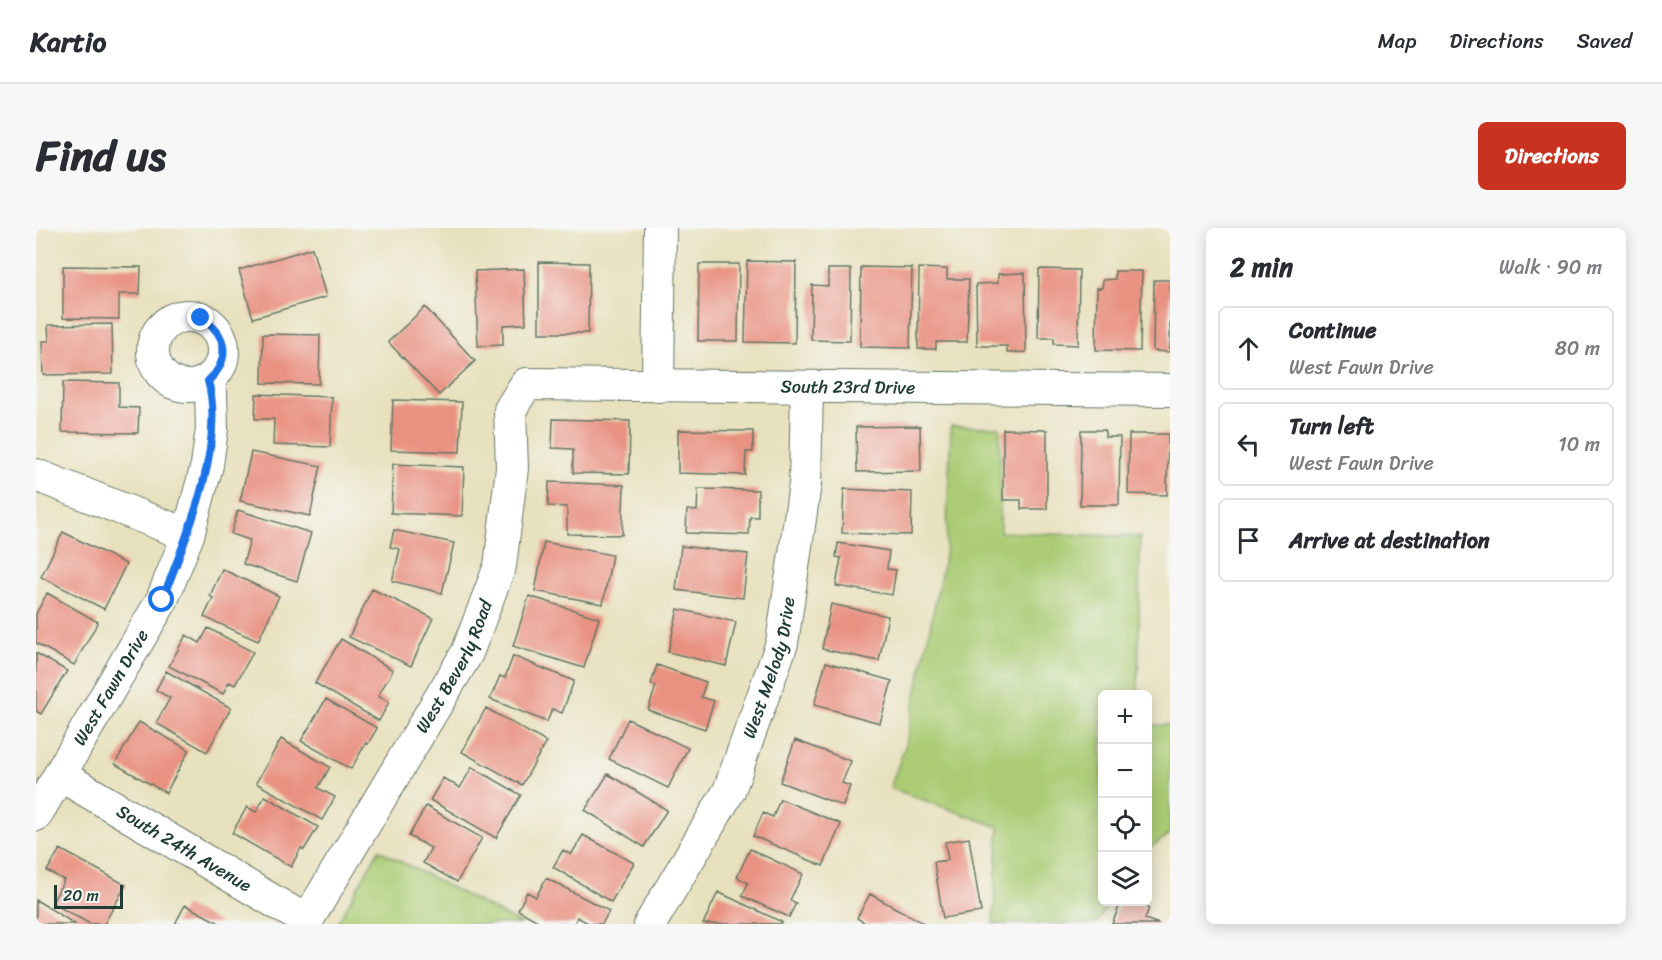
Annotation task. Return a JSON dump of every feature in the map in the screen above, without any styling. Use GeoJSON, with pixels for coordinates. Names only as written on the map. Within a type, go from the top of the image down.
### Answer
{"type":"FeatureCollection","features":[{"type":"Feature","properties":{"kind":"street"},"geometry":{"type":"LineString","coordinates":[[658,386],[660,228]]}},
{"type":"Feature","properties":{"kind":"street","name":"West Fawn Drive"},"geometry":{"type":"LineString","coordinates":[[36,815],[162,600],[188,535],[207,465],[212,429],[211,393],[208,381]]}},
{"type":"Feature","properties":{"kind":"street","name":"South 23rd Drive"},"geometry":{"type":"LineString","coordinates":[[526,384],[1170,390]]}},
{"type":"Feature","properties":{"kind":"street","name":"West Beverly Road"},"geometry":{"type":"LineString","coordinates":[[306,922],[467,653],[500,566],[512,468],[510,410],[526,384]]}},
{"type":"Feature","properties":{"kind":"street","name":"West Melody Drive"},"geometry":{"type":"LineString","coordinates":[[650,924],[729,790],[782,643],[805,484],[807,387]]}},
{"type":"Feature","properties":{"kind":"street"},"geometry":{"type":"LineString","coordinates":[[36,475],[188,535]]}},
{"type":"Feature","properties":{"kind":"street","name":"South 24th Avenue"},"geometry":{"type":"LineString","coordinates":[[60,775],[306,922]]}},
{"type":"Feature","properties":{"kind":"green space"},"geometry":{"type":"Polygon","coordinates":[[[951,426],[1000,427],[1000,532],[1140,537],[1138,690],[1098,690],[1098,906],[1107,906],[1096,924],[993,924],[999,827],[890,788],[906,744],[946,550],[951,426]]]}},
{"type":"Feature","properties":{"kind":"green space"},"geometry":{"type":"Polygon","coordinates":[[[1152,725],[1170,725],[1170,834],[1152,846],[1152,725]]]}},
{"type":"Feature","properties":{"kind":"green space"},"geometry":{"type":"Polygon","coordinates":[[[379,850],[521,924],[337,924],[379,850]]]}},
{"type":"Feature","properties":{"kind":"building"},"geometry":{"type":"Polygon","coordinates":[[[312,248],[326,297],[253,318],[239,270],[312,248]]]}},
{"type":"Feature","properties":{"kind":"building"},"geometry":{"type":"Polygon","coordinates":[[[747,261],[796,262],[795,343],[745,342],[747,261]]]}},
{"type":"Feature","properties":{"kind":"building"},"geometry":{"type":"Polygon","coordinates":[[[539,262],[589,263],[588,333],[539,333],[539,262]]]}},
{"type":"Feature","properties":{"kind":"building"},"geometry":{"type":"Polygon","coordinates":[[[699,264],[739,264],[738,341],[698,341],[699,264]]]}},
{"type":"Feature","properties":{"kind":"building"},"geometry":{"type":"Polygon","coordinates":[[[63,266],[141,267],[140,294],[119,294],[119,319],[63,318],[63,266]]]}},
{"type":"Feature","properties":{"kind":"building"},"geometry":{"type":"Polygon","coordinates":[[[861,267],[912,268],[910,348],[860,347],[861,267]]]}},
{"type":"Feature","properties":{"kind":"building"},"geometry":{"type":"Polygon","coordinates":[[[919,268],[947,269],[947,279],[969,279],[967,342],[936,342],[936,349],[918,349],[919,268]]]}},
{"type":"Feature","properties":{"kind":"building"},"geometry":{"type":"Polygon","coordinates":[[[524,269],[526,324],[503,325],[503,345],[478,346],[475,271],[524,269]]]}},
{"type":"Feature","properties":{"kind":"building"},"geometry":{"type":"Polygon","coordinates":[[[828,269],[851,269],[850,341],[811,340],[812,285],[828,286],[828,269]]]}},
{"type":"Feature","properties":{"kind":"building"},"geometry":{"type":"Polygon","coordinates":[[[1039,269],[1079,270],[1078,345],[1054,344],[1054,338],[1038,338],[1039,269]]]}},
{"type":"Feature","properties":{"kind":"building"},"geometry":{"type":"Polygon","coordinates":[[[1115,271],[1142,271],[1140,351],[1096,350],[1097,288],[1102,288],[1103,280],[1115,279],[1115,271]]]}},
{"type":"Feature","properties":{"kind":"building"},"geometry":{"type":"Polygon","coordinates":[[[1025,273],[1026,352],[1007,353],[1007,346],[977,346],[976,284],[998,283],[998,274],[1025,273]]]}},
{"type":"Feature","properties":{"kind":"building"},"geometry":{"type":"Polygon","coordinates":[[[1154,280],[1170,280],[1170,352],[1153,351],[1154,280]]]}},
{"type":"Feature","properties":{"kind":"building"},"geometry":{"type":"Polygon","coordinates":[[[425,307],[475,361],[439,395],[388,342],[425,307]]]}},
{"type":"Feature","properties":{"kind":"building"},"geometry":{"type":"Polygon","coordinates":[[[112,324],[113,374],[43,375],[42,341],[49,341],[48,325],[112,324]]]}},
{"type":"Feature","properties":{"kind":"building"},"geometry":{"type":"Polygon","coordinates":[[[263,334],[320,335],[319,384],[262,383],[263,334]]]}},
{"type":"Feature","properties":{"kind":"building"},"geometry":{"type":"Polygon","coordinates":[[[63,382],[119,383],[119,407],[139,408],[138,433],[62,432],[63,382]]]}},
{"type":"Feature","properties":{"kind":"building"},"geometry":{"type":"Polygon","coordinates":[[[256,394],[332,397],[330,447],[273,445],[274,419],[255,419],[256,394]]]}},
{"type":"Feature","properties":{"kind":"building"},"geometry":{"type":"Polygon","coordinates":[[[393,400],[462,402],[460,452],[391,450],[393,400]]]}},
{"type":"Feature","properties":{"kind":"building"},"geometry":{"type":"Polygon","coordinates":[[[553,419],[630,421],[629,474],[573,473],[573,449],[552,448],[553,419]]]}},
{"type":"Feature","properties":{"kind":"building"},"geometry":{"type":"Polygon","coordinates":[[[920,426],[921,471],[857,472],[856,427],[920,426]]]}},
{"type":"Feature","properties":{"kind":"building"},"geometry":{"type":"Polygon","coordinates":[[[1003,429],[1047,430],[1047,509],[1021,509],[1021,500],[1003,500],[1003,429]]]}},
{"type":"Feature","properties":{"kind":"building"},"geometry":{"type":"Polygon","coordinates":[[[678,430],[753,431],[753,452],[746,452],[745,475],[678,473],[678,430]]]}},
{"type":"Feature","properties":{"kind":"building"},"geometry":{"type":"Polygon","coordinates":[[[1081,430],[1105,430],[1105,437],[1120,437],[1119,505],[1080,505],[1081,430]]]}},
{"type":"Feature","properties":{"kind":"building"},"geometry":{"type":"Polygon","coordinates":[[[1129,434],[1168,434],[1167,495],[1128,494],[1129,434]]]}},
{"type":"Feature","properties":{"kind":"building"},"geometry":{"type":"Polygon","coordinates":[[[251,452],[321,466],[310,516],[240,501],[251,452]]]}},
{"type":"Feature","properties":{"kind":"building"},"geometry":{"type":"Polygon","coordinates":[[[393,464],[464,467],[462,516],[391,513],[393,464]]]}},
{"type":"Feature","properties":{"kind":"building"},"geometry":{"type":"Polygon","coordinates":[[[549,482],[624,485],[622,535],[567,534],[567,507],[548,506],[549,482]]]}},
{"type":"Feature","properties":{"kind":"building"},"geometry":{"type":"Polygon","coordinates":[[[698,489],[758,490],[758,517],[750,517],[749,535],[686,533],[687,510],[697,511],[698,489]]]}},
{"type":"Feature","properties":{"kind":"building"},"geometry":{"type":"Polygon","coordinates":[[[844,489],[912,492],[911,535],[842,533],[844,489]]]}},
{"type":"Feature","properties":{"kind":"building"},"geometry":{"type":"Polygon","coordinates":[[[238,510],[311,533],[297,581],[243,564],[250,540],[231,534],[238,510]]]}},
{"type":"Feature","properties":{"kind":"building"},"geometry":{"type":"Polygon","coordinates":[[[394,530],[454,543],[442,593],[392,581],[400,549],[390,547],[394,530]]]}},
{"type":"Feature","properties":{"kind":"building"},"geometry":{"type":"Polygon","coordinates":[[[63,532],[126,564],[104,609],[41,577],[63,532]]]}},
{"type":"Feature","properties":{"kind":"building"},"geometry":{"type":"Polygon","coordinates":[[[544,542],[612,555],[603,604],[535,591],[544,542]]]}},
{"type":"Feature","properties":{"kind":"building"},"geometry":{"type":"Polygon","coordinates":[[[838,543],[889,551],[887,569],[896,570],[892,595],[836,586],[841,558],[836,557],[838,543]]]}},
{"type":"Feature","properties":{"kind":"building"},"geometry":{"type":"Polygon","coordinates":[[[681,546],[748,554],[743,598],[676,590],[681,546]]]}},
{"type":"Feature","properties":{"kind":"building"},"geometry":{"type":"Polygon","coordinates":[[[222,569],[279,596],[258,641],[204,617],[222,569]]]}},
{"type":"Feature","properties":{"kind":"building"},"geometry":{"type":"Polygon","coordinates":[[[372,589],[433,618],[411,666],[349,637],[372,589]]]}},
{"type":"Feature","properties":{"kind":"building"},"geometry":{"type":"Polygon","coordinates":[[[47,593],[98,622],[74,665],[36,643],[36,614],[47,593]]]}},
{"type":"Feature","properties":{"kind":"building"},"geometry":{"type":"Polygon","coordinates":[[[529,596],[599,618],[584,668],[513,646],[529,596]]]}},
{"type":"Feature","properties":{"kind":"building"},"geometry":{"type":"Polygon","coordinates":[[[831,604],[888,616],[879,661],[822,649],[831,604]]]}},
{"type":"Feature","properties":{"kind":"building"},"geometry":{"type":"Polygon","coordinates":[[[678,609],[736,622],[726,666],[668,652],[678,609]]]}},
{"type":"Feature","properties":{"kind":"building"},"geometry":{"type":"Polygon","coordinates":[[[208,628],[253,652],[235,685],[229,682],[223,694],[169,666],[186,635],[200,643],[208,628]]]}},
{"type":"Feature","properties":{"kind":"building"},"geometry":{"type":"Polygon","coordinates":[[[341,639],[393,670],[378,696],[389,702],[379,721],[315,683],[341,639]]]}},
{"type":"Feature","properties":{"kind":"building"},"geometry":{"type":"Polygon","coordinates":[[[36,653],[67,671],[41,714],[36,711],[36,653]]]}},
{"type":"Feature","properties":{"kind":"building"},"geometry":{"type":"Polygon","coordinates":[[[513,656],[574,681],[562,713],[552,709],[547,722],[490,699],[500,676],[505,678],[513,656]]]}},
{"type":"Feature","properties":{"kind":"building"},"geometry":{"type":"Polygon","coordinates":[[[826,662],[892,681],[880,723],[814,705],[826,662]]]}},
{"type":"Feature","properties":{"kind":"building"},"geometry":{"type":"Polygon","coordinates":[[[657,665],[706,682],[701,697],[714,701],[705,729],[648,710],[656,686],[651,684],[657,665]]]}},
{"type":"Feature","properties":{"kind":"building"},"geometry":{"type":"Polygon","coordinates":[[[166,671],[231,708],[207,752],[156,723],[170,698],[156,690],[166,671]]]}},
{"type":"Feature","properties":{"kind":"building"},"geometry":{"type":"Polygon","coordinates":[[[326,699],[377,728],[351,769],[301,741],[326,699]]]}},
{"type":"Feature","properties":{"kind":"building"},"geometry":{"type":"Polygon","coordinates":[[[486,708],[546,742],[522,785],[462,752],[486,708]]]}},
{"type":"Feature","properties":{"kind":"building"},"geometry":{"type":"Polygon","coordinates":[[[628,719],[688,748],[668,788],[609,759],[628,719]]]}},
{"type":"Feature","properties":{"kind":"building"},"geometry":{"type":"Polygon","coordinates":[[[139,722],[189,750],[166,793],[115,764],[139,722]]]}},
{"type":"Feature","properties":{"kind":"building"},"geometry":{"type":"Polygon","coordinates":[[[281,739],[330,767],[318,788],[335,797],[322,820],[256,783],[281,739]]]}},
{"type":"Feature","properties":{"kind":"building"},"geometry":{"type":"Polygon","coordinates":[[[795,740],[851,761],[842,783],[850,786],[843,806],[780,782],[795,740]]]}},
{"type":"Feature","properties":{"kind":"building"},"geometry":{"type":"Polygon","coordinates":[[[472,767],[521,795],[496,838],[430,800],[443,778],[460,788],[472,767]]]}},
{"type":"Feature","properties":{"kind":"building"},"geometry":{"type":"Polygon","coordinates":[[[608,774],[667,810],[644,847],[585,810],[608,774]]]}},
{"type":"Feature","properties":{"kind":"building"},"geometry":{"type":"Polygon","coordinates":[[[265,796],[318,827],[304,850],[301,848],[291,867],[232,833],[247,807],[256,812],[265,796]]]}},
{"type":"Feature","properties":{"kind":"building"},"geometry":{"type":"Polygon","coordinates":[[[780,799],[841,824],[823,866],[753,836],[763,813],[773,817],[780,799]]]}},
{"type":"Feature","properties":{"kind":"building"},"geometry":{"type":"Polygon","coordinates":[[[426,806],[482,838],[457,882],[423,863],[431,848],[409,836],[426,806]]]}},
{"type":"Feature","properties":{"kind":"building"},"geometry":{"type":"Polygon","coordinates":[[[583,835],[634,863],[611,902],[553,867],[563,850],[571,855],[583,835]]]}},
{"type":"Feature","properties":{"kind":"building"},"geometry":{"type":"Polygon","coordinates":[[[969,838],[981,912],[943,918],[934,862],[948,860],[945,842],[969,838]]]}},
{"type":"Feature","properties":{"kind":"building"},"geometry":{"type":"Polygon","coordinates":[[[60,849],[126,885],[104,924],[90,924],[52,903],[64,880],[47,871],[60,849]]]}},
{"type":"Feature","properties":{"kind":"building"},"geometry":{"type":"Polygon","coordinates":[[[750,849],[803,874],[790,900],[796,903],[789,917],[742,896],[748,883],[737,877],[750,849]]]}},
{"type":"Feature","properties":{"kind":"building"},"geometry":{"type":"Polygon","coordinates":[[[546,878],[609,911],[602,924],[590,924],[577,917],[574,924],[543,924],[518,910],[527,892],[536,897],[546,878]]]}},
{"type":"Feature","properties":{"kind":"building"},"geometry":{"type":"Polygon","coordinates":[[[718,892],[782,922],[781,924],[703,924],[718,892]]]}},
{"type":"Feature","properties":{"kind":"building"},"geometry":{"type":"Polygon","coordinates":[[[870,894],[925,924],[865,924],[857,918],[870,894]]]}},
{"type":"Feature","properties":{"kind":"building"},"geometry":{"type":"Polygon","coordinates":[[[36,900],[75,924],[36,924],[36,900]]]}},
{"type":"Feature","properties":{"kind":"building"},"geometry":{"type":"Polygon","coordinates":[[[185,905],[221,924],[175,924],[185,905]]]}},
{"type":"Feature","properties":{"kind":"building"},"geometry":{"type":"Polygon","coordinates":[[[1119,906],[1143,906],[1149,908],[1145,919],[1159,924],[1112,924],[1119,906]]]}},
{"type":"Feature","properties":{"kind":"route"},"geometry":{"type":"LineString","coordinates":[[162,600],[188,535],[207,465],[212,429],[211,393],[208,381],[216,374],[224,353],[218,332],[201,318]]}}]}
